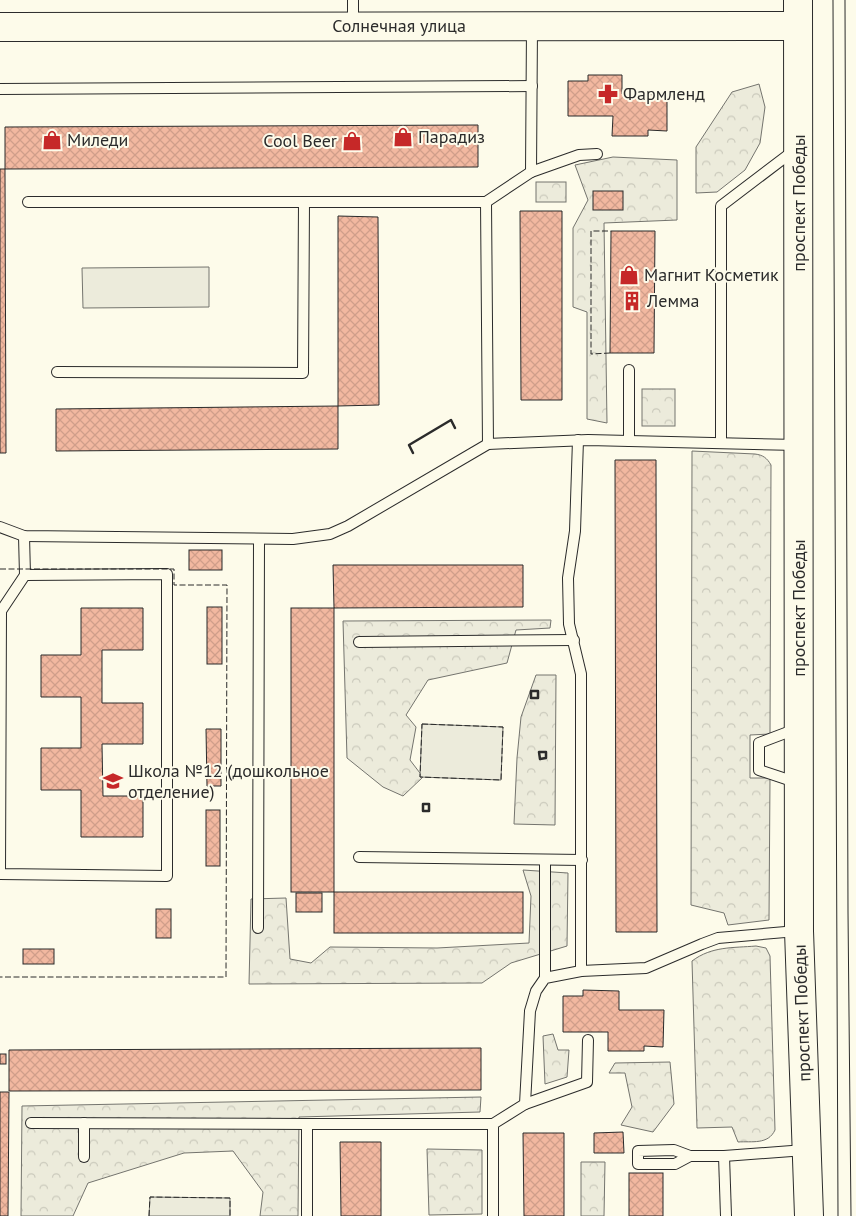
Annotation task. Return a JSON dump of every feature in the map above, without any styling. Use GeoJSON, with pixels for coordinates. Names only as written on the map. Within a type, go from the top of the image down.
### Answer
{"type":"FeatureCollection","features":[{"type":"Feature","properties":{"kind":"main road","name":"Солнечная улица"},"geometry":{"type":"LineString","coordinates":[[0,27],[353,13],[532,26],[798,13]]}},
{"type":"Feature","properties":{"kind":"main road","name":"проспект Победы"},"geometry":{"type":"LineString","coordinates":[[798,13],[799,931],[809,1216]]}},
{"type":"Feature","properties":{"kind":"lane"},"geometry":{"type":"LineString","coordinates":[[531,172],[532,26]]}},
{"type":"Feature","properties":{"kind":"lane"},"geometry":{"type":"LineString","coordinates":[[0,89],[532,86]]}},
{"type":"Feature","properties":{"kind":"lane"},"geometry":{"type":"LineString","coordinates":[[722,443],[721,206],[798,147]]}},
{"type":"Feature","properties":{"kind":"lane"},"geometry":{"type":"LineString","coordinates":[[28,202],[486,202],[531,172],[579,154],[597,154]]}},
{"type":"Feature","properties":{"kind":"lane"},"geometry":{"type":"LineString","coordinates":[[57,372],[303,373],[304,202]]}},
{"type":"Feature","properties":{"kind":"lane"},"geometry":{"type":"LineString","coordinates":[[486,202],[488,444]]}},
{"type":"Feature","properties":{"kind":"lane"},"geometry":{"type":"LineString","coordinates":[[629,370],[629,441]]}},
{"type":"Feature","properties":{"kind":"lane"},"geometry":{"type":"LineString","coordinates":[[0,527],[24,536],[293,539],[330,534],[339,530],[488,444],[578,440],[799,446]]}},
{"type":"Feature","properties":{"kind":"lane"},"geometry":{"type":"LineString","coordinates":[[578,440],[575,531],[568,578],[569,624],[582,674],[582,971]]}},
{"type":"Feature","properties":{"kind":"lane"},"geometry":{"type":"LineString","coordinates":[[24,536],[25,575],[1,611],[0,874],[167,876],[167,574],[25,575]]}},
{"type":"Feature","properties":{"kind":"lane"},"geometry":{"type":"LineString","coordinates":[[258,928],[259,540]]}},
{"type":"Feature","properties":{"kind":"lane"},"geometry":{"type":"LineString","coordinates":[[359,642],[574,640]]}},
{"type":"Feature","properties":{"kind":"lane"},"geometry":{"type":"LineString","coordinates":[[799,728],[759,743],[759,770],[799,784]]}},
{"type":"Feature","properties":{"kind":"lane"},"geometry":{"type":"LineString","coordinates":[[358,857],[582,860]]}},
{"type":"Feature","properties":{"kind":"lane"},"geometry":{"type":"LineString","coordinates":[[525,1104],[530,1011],[536,991],[545,978],[545,860]]}},
{"type":"Feature","properties":{"kind":"lane"},"geometry":{"type":"LineString","coordinates":[[545,978],[582,971],[646,968],[718,938],[799,931]]}},
{"type":"Feature","properties":{"kind":"lane"},"geometry":{"type":"LineString","coordinates":[[31,1122],[493,1124],[525,1104],[587,1082],[588,1040]]}},
{"type":"Feature","properties":{"kind":"lane"},"geometry":{"type":"LineString","coordinates":[[84,1123],[84,1157]]}},
{"type":"Feature","properties":{"kind":"lane"},"geometry":{"type":"LineString","coordinates":[[307,1124],[307,1216]]}},
{"type":"Feature","properties":{"kind":"lane"},"geometry":{"type":"LineString","coordinates":[[493,1124],[493,1216]]}},
{"type":"Feature","properties":{"kind":"lane"},"geometry":{"type":"LineString","coordinates":[[690,1156],[724,1156],[806,1150]]}},
{"type":"Feature","properties":{"kind":"lane"},"geometry":{"type":"LineString","coordinates":[[724,1156],[726,1216]]}},
{"type":"Feature","properties":{"kind":"green space"},"geometry":{"type":"Polygon","coordinates":[[[759,84],[765,107],[760,143],[745,170],[717,192],[696,193],[696,147],[732,92],[759,84]]]}},
{"type":"Feature","properties":{"kind":"green space"},"geometry":{"type":"Polygon","coordinates":[[[613,157],[677,160],[677,220],[604,223],[607,423],[587,419],[587,312],[573,307],[573,228],[588,200],[575,165],[613,157]]]}},
{"type":"Feature","properties":{"kind":"green space"},"geometry":{"type":"Polygon","coordinates":[[[536,182],[566,182],[566,202],[536,202],[536,182]]]}},
{"type":"Feature","properties":{"kind":"green space"},"geometry":{"type":"Polygon","coordinates":[[[209,267],[209,307],[83,308],[82,268],[209,267]]]}},
{"type":"Feature","properties":{"kind":"green space"},"geometry":{"type":"Polygon","coordinates":[[[642,389],[675,389],[675,426],[642,426],[642,389]]]}},
{"type":"Feature","properties":{"kind":"green space"},"geometry":{"type":"Polygon","coordinates":[[[692,451],[758,454],[768,460],[771,465],[770,734],[750,735],[750,778],[770,778],[769,920],[728,925],[724,913],[691,905],[692,451]]]}},
{"type":"Feature","properties":{"kind":"green space"},"geometry":{"type":"Polygon","coordinates":[[[551,620],[550,628],[516,630],[507,663],[428,680],[406,715],[416,727],[410,760],[423,777],[403,796],[383,787],[347,758],[343,621],[551,620]]]}},
{"type":"Feature","properties":{"kind":"green space"},"geometry":{"type":"Polygon","coordinates":[[[536,675],[556,675],[555,825],[514,824],[521,717],[536,675]]]}},
{"type":"Feature","properties":{"kind":"green space"},"geometry":{"type":"Polygon","coordinates":[[[422,724],[503,727],[501,780],[420,777],[422,724]]]}},
{"type":"Feature","properties":{"kind":"green space"},"geometry":{"type":"Polygon","coordinates":[[[523,870],[568,873],[567,946],[511,963],[482,983],[249,984],[251,899],[286,898],[290,959],[311,963],[330,947],[437,948],[529,943],[531,896],[523,870]]]}},
{"type":"Feature","properties":{"kind":"green space"},"geometry":{"type":"Polygon","coordinates":[[[756,946],[766,948],[770,956],[775,1130],[772,1135],[764,1140],[738,1142],[732,1127],[697,1128],[692,961],[715,950],[756,946]]]}},
{"type":"Feature","properties":{"kind":"green space"},"geometry":{"type":"Polygon","coordinates":[[[553,1034],[558,1050],[569,1050],[567,1077],[545,1084],[543,1036],[553,1034]]]}},
{"type":"Feature","properties":{"kind":"green space"},"geometry":{"type":"Polygon","coordinates":[[[670,1062],[674,1104],[653,1132],[621,1125],[632,1107],[625,1073],[609,1073],[615,1063],[670,1062]]]}},
{"type":"Feature","properties":{"kind":"green space"},"geometry":{"type":"Polygon","coordinates":[[[481,1097],[480,1112],[299,1117],[298,1216],[260,1216],[263,1192],[233,1151],[184,1153],[88,1183],[73,1216],[21,1216],[22,1106],[481,1097]]]}},
{"type":"Feature","properties":{"kind":"green space"},"geometry":{"type":"Polygon","coordinates":[[[427,1149],[482,1150],[482,1214],[429,1215],[427,1149]]]}},
{"type":"Feature","properties":{"kind":"green space"},"geometry":{"type":"Polygon","coordinates":[[[581,1162],[605,1162],[604,1216],[581,1216],[581,1162]]]}},
{"type":"Feature","properties":{"kind":"green space"},"geometry":{"type":"Polygon","coordinates":[[[150,1197],[230,1198],[230,1216],[149,1216],[150,1197]]]}},
{"type":"Feature","properties":{"kind":"building"},"geometry":{"type":"Polygon","coordinates":[[[588,75],[622,75],[622,94],[667,95],[667,131],[648,130],[648,136],[612,136],[613,116],[568,116],[568,81],[588,81],[588,75]]]}},
{"type":"Feature","properties":{"kind":"building"},"geometry":{"type":"Polygon","coordinates":[[[478,125],[478,167],[5,169],[5,127],[478,125]]]}},
{"type":"Feature","properties":{"kind":"building"},"geometry":{"type":"Polygon","coordinates":[[[0,169],[5,169],[6,453],[0,453],[0,169]]]}},
{"type":"Feature","properties":{"kind":"building"},"geometry":{"type":"Polygon","coordinates":[[[593,191],[623,191],[623,210],[593,210],[593,191]]]}},
{"type":"Feature","properties":{"kind":"building"},"geometry":{"type":"Polygon","coordinates":[[[520,211],[562,211],[562,400],[521,400],[520,211]]]}},
{"type":"Feature","properties":{"kind":"building"},"geometry":{"type":"Polygon","coordinates":[[[338,216],[378,217],[379,405],[338,406],[338,216]]]}},
{"type":"Feature","properties":{"kind":"building","name":"Лемма"},"geometry":{"type":"Polygon","coordinates":[[[611,231],[655,231],[654,353],[610,353],[611,231]]]}},
{"type":"Feature","properties":{"kind":"building"},"geometry":{"type":"Polygon","coordinates":[[[338,406],[338,449],[56,451],[56,409],[338,406]]]}},
{"type":"Feature","properties":{"kind":"building"},"geometry":{"type":"Polygon","coordinates":[[[615,460],[656,460],[657,932],[616,932],[615,460]]]}},
{"type":"Feature","properties":{"kind":"building"},"geometry":{"type":"Polygon","coordinates":[[[189,550],[222,550],[222,570],[189,570],[189,550]]]}},
{"type":"Feature","properties":{"kind":"building"},"geometry":{"type":"Polygon","coordinates":[[[333,565],[523,565],[523,607],[334,608],[333,565]]]}},
{"type":"Feature","properties":{"kind":"building"},"geometry":{"type":"Polygon","coordinates":[[[207,607],[222,607],[222,664],[207,664],[207,607]]]}},
{"type":"Feature","properties":{"kind":"building"},"geometry":{"type":"Polygon","coordinates":[[[81,608],[143,608],[143,650],[102,650],[102,703],[143,703],[143,744],[102,744],[103,796],[143,796],[143,837],[81,837],[81,790],[41,790],[41,748],[81,748],[81,697],[41,697],[41,655],[81,655],[81,608]]]}},
{"type":"Feature","properties":{"kind":"building"},"geometry":{"type":"Polygon","coordinates":[[[291,608],[334,608],[334,892],[291,892],[291,608]]]}},
{"type":"Feature","properties":{"kind":"building"},"geometry":{"type":"Polygon","coordinates":[[[206,729],[221,729],[221,786],[207,786],[206,729]]]}},
{"type":"Feature","properties":{"kind":"building"},"geometry":{"type":"Polygon","coordinates":[[[206,810],[220,810],[220,866],[206,866],[206,810]]]}},
{"type":"Feature","properties":{"kind":"building"},"geometry":{"type":"Polygon","coordinates":[[[334,892],[523,892],[523,933],[334,933],[334,892]]]}},
{"type":"Feature","properties":{"kind":"building"},"geometry":{"type":"Polygon","coordinates":[[[296,893],[322,893],[322,912],[296,912],[296,893]]]}},
{"type":"Feature","properties":{"kind":"building"},"geometry":{"type":"Polygon","coordinates":[[[156,909],[171,909],[171,938],[156,938],[156,909]]]}},
{"type":"Feature","properties":{"kind":"building"},"geometry":{"type":"Polygon","coordinates":[[[23,949],[54,949],[54,964],[23,964],[23,949]]]}},
{"type":"Feature","properties":{"kind":"building"},"geometry":{"type":"Polygon","coordinates":[[[583,990],[619,991],[619,1010],[664,1010],[663,1047],[644,1046],[644,1051],[608,1051],[608,1032],[563,1032],[563,996],[583,996],[583,990]]]}},
{"type":"Feature","properties":{"kind":"building"},"geometry":{"type":"Polygon","coordinates":[[[481,1048],[481,1090],[9,1091],[9,1050],[481,1048]]]}},
{"type":"Feature","properties":{"kind":"building"},"geometry":{"type":"Polygon","coordinates":[[[0,1054],[6,1054],[6,1064],[0,1064],[0,1054]]]}},
{"type":"Feature","properties":{"kind":"building"},"geometry":{"type":"Polygon","coordinates":[[[0,1092],[9,1092],[8,1216],[0,1216],[0,1092]]]}},
{"type":"Feature","properties":{"kind":"building"},"geometry":{"type":"Polygon","coordinates":[[[623,1132],[624,1153],[594,1153],[594,1133],[623,1132]]]}},
{"type":"Feature","properties":{"kind":"building"},"geometry":{"type":"Polygon","coordinates":[[[523,1133],[564,1133],[564,1216],[524,1216],[523,1133]]]}},
{"type":"Feature","properties":{"kind":"building"},"geometry":{"type":"Polygon","coordinates":[[[340,1142],[381,1142],[381,1216],[341,1216],[340,1142]]]}},
{"type":"Feature","properties":{"kind":"building"},"geometry":{"type":"Polygon","coordinates":[[[629,1173],[663,1173],[663,1216],[629,1216],[629,1173]]]}},
{"type":"Feature","properties":{"kind":"tram line"},"geometry":{"type":"LineString","coordinates":[[833,0],[838,1216]]}},
{"type":"Feature","properties":{"kind":"tram line"},"geometry":{"type":"LineString","coordinates":[[845,0],[851,1216]]}},
{"type":"Feature","properties":{"kind":"fence"},"geometry":{"type":"LineString","coordinates":[[610,353],[591,354],[591,231],[611,231]]}},
{"type":"Feature","properties":{"kind":"fence"},"geometry":{"type":"LineString","coordinates":[[0,569],[174,569],[174,585],[227,585],[226,977],[0,977]]}},
{"type":"Feature","properties":{"kind":"fence"},"geometry":{"type":"LineString","coordinates":[[422,724],[503,727],[501,780],[420,777],[422,724]]}},
{"type":"Feature","properties":{"kind":"fence"},"geometry":{"type":"LineString","coordinates":[[149,1216],[150,1197],[230,1198],[230,1216]]}},
{"type":"Feature","properties":{"kind":"wall"},"geometry":{"type":"LineString","coordinates":[[413,453],[409,445],[451,420],[455,428]]}},
{"type":"Feature","properties":{"kind":"wall"},"geometry":{"type":"LineString","coordinates":[[531,691],[538,691],[538,698],[531,698],[531,691]]}},
{"type":"Feature","properties":{"kind":"wall"},"geometry":{"type":"LineString","coordinates":[[539,752],[546,752],[546,758],[540,759],[539,752]]}},
{"type":"Feature","properties":{"kind":"wall"},"geometry":{"type":"LineString","coordinates":[[423,804],[429,804],[429,811],[423,811],[423,804]]}},
{"type":"Feature","properties":{"kind":"place","name":"Фармленд"},"geometry":{"type":"Point","coordinates":[608,94]}},
{"type":"Feature","properties":{"kind":"place","name":"Парадиз"},"geometry":{"type":"Point","coordinates":[403,137]}},
{"type":"Feature","properties":{"kind":"place","name":"Миледи"},"geometry":{"type":"Point","coordinates":[52,140]}},
{"type":"Feature","properties":{"kind":"place","name":"Cool Beer"},"geometry":{"type":"Point","coordinates":[352,141]}},
{"type":"Feature","properties":{"kind":"place","name":"Магнит Косметик"},"geometry":{"type":"Point","coordinates":[629,275]}},
{"type":"Feature","properties":{"kind":"place","name":"Лемма"},"geometry":{"type":"Point","coordinates":[632,301]}},
{"type":"Feature","properties":{"kind":"place","name":"Школа №12 (дошкольное отделение)"},"geometry":{"type":"Point","coordinates":[113,781]}}]}
